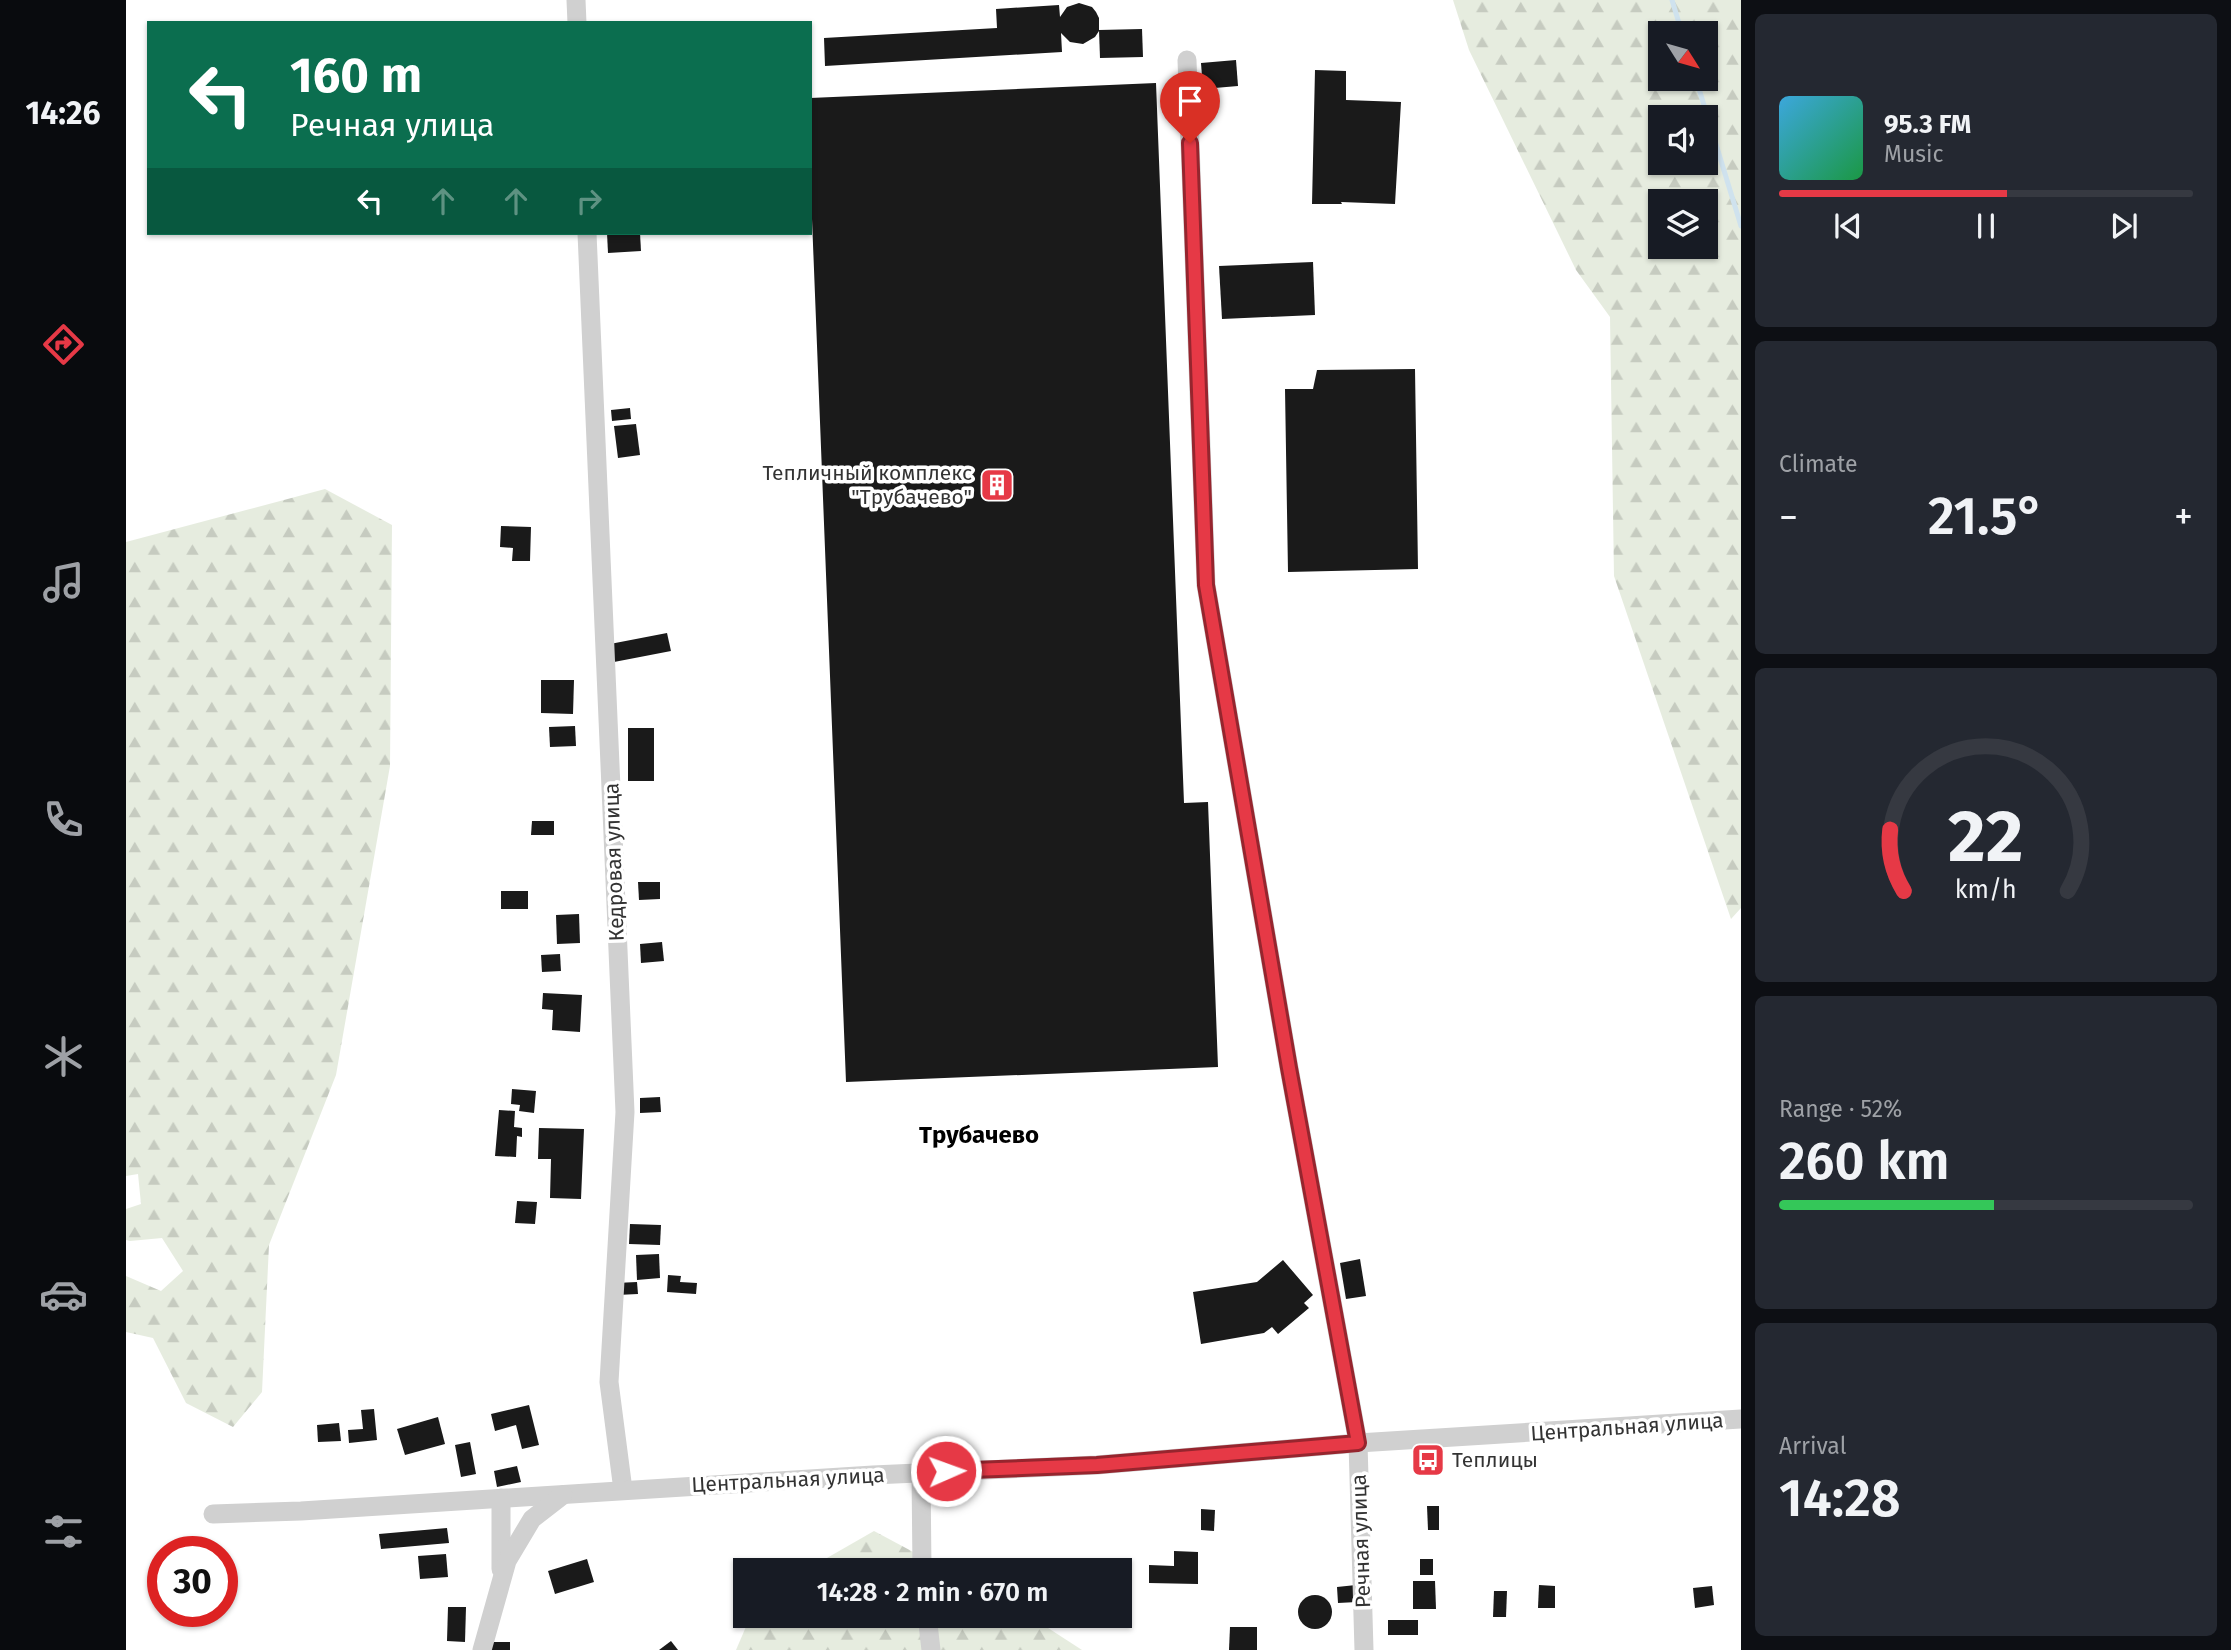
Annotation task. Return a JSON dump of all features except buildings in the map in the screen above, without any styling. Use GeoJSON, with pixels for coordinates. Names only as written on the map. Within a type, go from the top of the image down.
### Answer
{"type":"FeatureCollection","features":[{"type":"Feature","properties":{"kind":"street"},"geometry":{"type":"LineString","coordinates":[[576,0],[577,21]]}},
{"type":"Feature","properties":{"kind":"street","name":"Речная улица"},"geometry":{"type":"LineString","coordinates":[[1187,60],[1206,585],[1289,1068],[1358,1443],[1364,1650]]}},
{"type":"Feature","properties":{"kind":"street","name":"Кедровая улица"},"geometry":{"type":"LineString","coordinates":[[587,235],[625,1112],[609,1382],[623,1490]]}},
{"type":"Feature","properties":{"kind":"street","name":"Центральная улица"},"geometry":{"type":"LineString","coordinates":[[213,1514],[301,1511],[920,1472],[1097,1465],[1358,1443],[1741,1419]]}},
{"type":"Feature","properties":{"kind":"street"},"geometry":{"type":"LineString","coordinates":[[920,1472],[922,1558]]}},
{"type":"Feature","properties":{"kind":"street"},"geometry":{"type":"LineString","coordinates":[[482,1650],[508,1561],[532,1519],[564,1495]]}},
{"type":"Feature","properties":{"kind":"street"},"geometry":{"type":"LineString","coordinates":[[501,1499],[501,1580]]}},
{"type":"Feature","properties":{"kind":"street"},"geometry":{"type":"LineString","coordinates":[[928,1628],[931,1650]]}},
{"type":"Feature","properties":{"kind":"green space"},"geometry":{"type":"Polygon","coordinates":[[[1453,0],[1741,0],[1741,908],[1731,919],[1614,576],[1610,317],[1576,270],[1469,50],[1453,0]]]}},
{"type":"Feature","properties":{"kind":"green space"},"geometry":{"type":"Polygon","coordinates":[[[325,489],[392,525],[390,766],[336,1075],[269,1245],[262,1392],[233,1427],[186,1403],[153,1338],[126,1332],[126,1276],[161,1291],[183,1271],[162,1238],[126,1240],[126,1209],[141,1204],[138,1174],[126,1176],[126,542],[325,489]]]}},
{"type":"Feature","properties":{"kind":"green space"},"geometry":{"type":"Polygon","coordinates":[[[874,1531],[925,1558],[827,1558],[874,1531]]]}},
{"type":"Feature","properties":{"kind":"green space"},"geometry":{"type":"Polygon","coordinates":[[[745,1628],[1048,1628],[1082,1650],[736,1650],[745,1628]]]}},
{"type":"Feature","properties":{"kind":"waterway"},"geometry":{"type":"LineString","coordinates":[[1672,0],[1678,21]]}},
{"type":"Feature","properties":{"kind":"waterway"},"geometry":{"type":"LineString","coordinates":[[1700,91],[1741,226]]}},
{"type":"Feature","properties":{"kind":"place","name":"Тепличный комплекс \"Трубачево\""},"geometry":{"type":"Point","coordinates":[997,485]}},
{"type":"Feature","properties":{"kind":"place","name":"Теплицы"},"geometry":{"type":"Point","coordinates":[1428,1460]}},
{"type":"Feature","properties":{"kind":"district","name":"Трубачево"},"geometry":{"type":"Point","coordinates":[979,1135]}},
{"type":"Feature","properties":{"kind":"route"},"geometry":{"type":"LineString","coordinates":[[946,1471],[1097,1465],[1358,1443],[1289,1068],[1206,585],[1190,143]]}}]}
